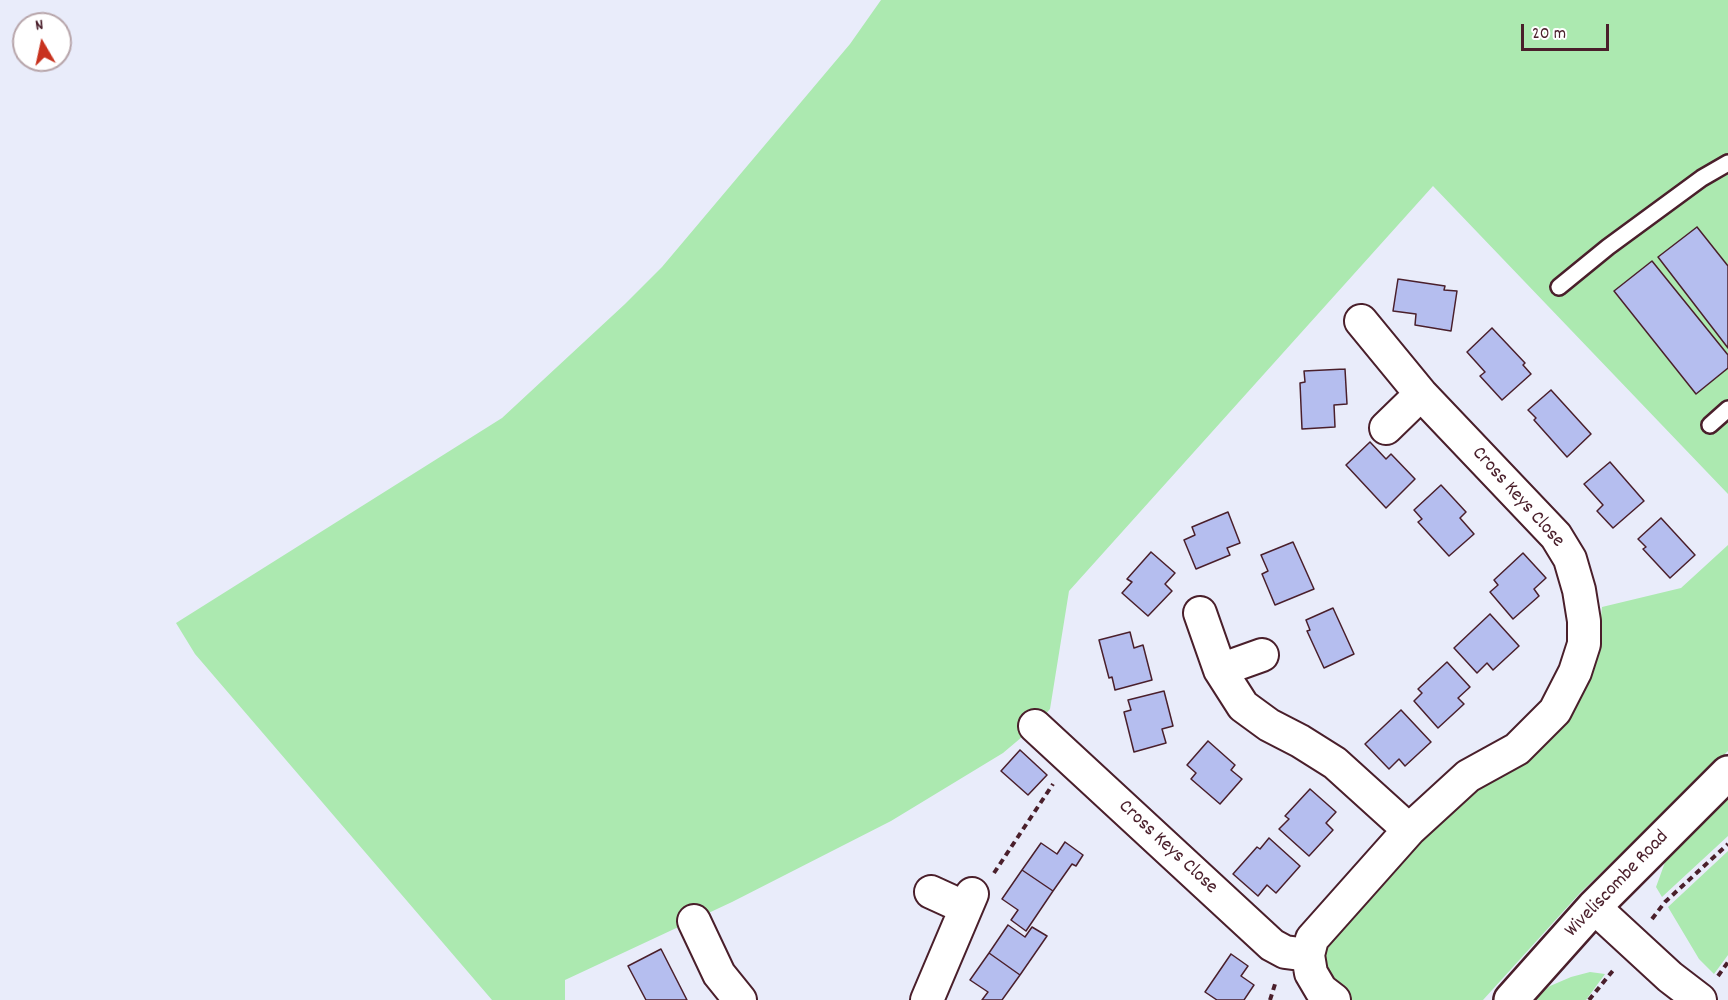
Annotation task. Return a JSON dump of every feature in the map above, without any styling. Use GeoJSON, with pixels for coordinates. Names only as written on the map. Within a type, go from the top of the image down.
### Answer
{"type":"FeatureCollection","features":[{"type":"Feature","properties":{"kind":"main road","name":"Wiveliscombe Road"},"geometry":{"type":"LineString","coordinates":[[1511,1000],[1594,907],[1728,773]]}},
{"type":"Feature","properties":{"kind":"street","name":"Cross Keys Close"},"geometry":{"type":"LineString","coordinates":[[1035,726],[1272,945],[1285,952],[1308,955],[1312,939],[1409,830],[1468,776],[1516,749],[1555,711],[1575,672],[1584,644],[1584,621],[1579,590],[1570,559],[1556,536],[1421,394],[1361,321]]}},
{"type":"Feature","properties":{"kind":"street"},"geometry":{"type":"LineString","coordinates":[[1386,428],[1421,394]]}},
{"type":"Feature","properties":{"kind":"street"},"geometry":{"type":"LineString","coordinates":[[1200,613],[1220,670],[1243,706],[1269,725],[1335,763],[1409,830]]}},
{"type":"Feature","properties":{"kind":"street"},"geometry":{"type":"LineString","coordinates":[[1220,670],[1262,655]]}},
{"type":"Feature","properties":{"kind":"street"},"geometry":{"type":"LineString","coordinates":[[927,1000],[969,901],[930,892]]}},
{"type":"Feature","properties":{"kind":"street"},"geometry":{"type":"LineString","coordinates":[[1594,907],[1670,977],[1700,1000]]}},
{"type":"Feature","properties":{"kind":"street"},"geometry":{"type":"LineString","coordinates":[[694,921],[719,974],[740,1000]]}},
{"type":"Feature","properties":{"kind":"street"},"geometry":{"type":"LineString","coordinates":[[1308,955],[1311,973],[1321,990],[1334,1000]]}},
{"type":"Feature","properties":{"kind":"lane"},"geometry":{"type":"LineString","coordinates":[[1559,286],[1693,184],[1728,163]]}},
{"type":"Feature","properties":{"kind":"lane"},"geometry":{"type":"LineString","coordinates":[[1710,425],[1728,409]]}},
{"type":"Feature","properties":{"kind":"path"},"geometry":{"type":"LineString","coordinates":[[969,901],[982,892],[1070,759]]}},
{"type":"Feature","properties":{"kind":"path"},"geometry":{"type":"LineString","coordinates":[[1589,1000],[1665,902],[1728,844]]}},
{"type":"Feature","properties":{"kind":"green space"},"geometry":{"type":"Polygon","coordinates":[[[881,0],[1728,0],[1728,266],[1697,227],[1658,257],[1728,348],[1728,355],[1652,261],[1614,292],[1696,394],[1728,368],[1728,494],[1433,186],[1069,591],[1050,709],[1035,726],[1003,753],[891,821],[732,902],[565,980],[565,1000],[492,1000],[195,654],[176,623],[502,418],[662,267],[850,44],[881,0]]]}},
{"type":"Feature","properties":{"kind":"green space"},"geometry":{"type":"Polygon","coordinates":[[[1728,545],[1728,751],[1580,893],[1483,1000],[1349,1000],[1327,974],[1324,962],[1326,942],[1598,645],[1602,607],[1681,588],[1728,545]]]}},
{"type":"Feature","properties":{"kind":"green space"},"geometry":{"type":"Polygon","coordinates":[[[1728,791],[1728,836],[1662,897],[1656,887],[1668,854],[1728,791]]]}},
{"type":"Feature","properties":{"kind":"green space"},"geometry":{"type":"Polygon","coordinates":[[[1728,851],[1728,955],[1714,974],[1699,959],[1668,907],[1728,851]]]}},
{"type":"Feature","properties":{"kind":"green space"},"geometry":{"type":"Polygon","coordinates":[[[1590,972],[1605,974],[1586,1000],[1533,1000],[1550,986],[1590,972]]]}},
{"type":"Feature","properties":{"kind":"building"},"geometry":{"type":"Polygon","coordinates":[[[1697,227],[1728,266],[1728,348],[1658,257],[1697,227]]]}},
{"type":"Feature","properties":{"kind":"building"},"geometry":{"type":"Polygon","coordinates":[[[1652,261],[1728,355],[1728,368],[1696,394],[1614,291],[1652,261]]]}},
{"type":"Feature","properties":{"kind":"building"},"geometry":{"type":"Polygon","coordinates":[[[1398,279],[1445,286],[1444,290],[1457,291],[1451,331],[1415,325],[1416,314],[1393,311],[1398,279]]]}},
{"type":"Feature","properties":{"kind":"building"},"geometry":{"type":"Polygon","coordinates":[[[1492,328],[1525,363],[1523,365],[1531,374],[1502,400],[1480,376],[1485,372],[1467,352],[1492,328]]]}},
{"type":"Feature","properties":{"kind":"building"},"geometry":{"type":"Polygon","coordinates":[[[1345,369],[1347,404],[1334,405],[1335,427],[1302,429],[1300,383],[1305,382],[1304,371],[1345,369]]]}},
{"type":"Feature","properties":{"kind":"building"},"geometry":{"type":"Polygon","coordinates":[[[1551,390],[1591,434],[1567,457],[1528,410],[1551,390]]]}},
{"type":"Feature","properties":{"kind":"building"},"geometry":{"type":"Polygon","coordinates":[[[1370,442],[1386,459],[1391,454],[1415,479],[1386,508],[1346,465],[1370,442]]]}},
{"type":"Feature","properties":{"kind":"building"},"geometry":{"type":"Polygon","coordinates":[[[1610,462],[1644,501],[1613,528],[1597,511],[1603,505],[1584,484],[1610,462]]]}},
{"type":"Feature","properties":{"kind":"building"},"geometry":{"type":"Polygon","coordinates":[[[1441,485],[1466,512],[1460,518],[1474,534],[1449,556],[1418,522],[1422,519],[1414,510],[1441,485]]]}},
{"type":"Feature","properties":{"kind":"building"},"geometry":{"type":"Polygon","coordinates":[[[1228,512],[1240,543],[1227,548],[1230,555],[1196,569],[1184,540],[1195,535],[1192,527],[1228,512]]]}},
{"type":"Feature","properties":{"kind":"building"},"geometry":{"type":"Polygon","coordinates":[[[1661,518],[1695,555],[1670,578],[1643,549],[1646,547],[1638,539],[1661,518]]]}},
{"type":"Feature","properties":{"kind":"building"},"geometry":{"type":"Polygon","coordinates":[[[1293,542],[1314,589],[1275,605],[1262,574],[1268,571],[1261,555],[1293,542]]]}},
{"type":"Feature","properties":{"kind":"building"},"geometry":{"type":"Polygon","coordinates":[[[1151,552],[1175,573],[1165,584],[1172,591],[1148,616],[1122,593],[1132,582],[1127,579],[1151,552]]]}},
{"type":"Feature","properties":{"kind":"building"},"geometry":{"type":"Polygon","coordinates":[[[1523,553],[1546,578],[1534,589],[1539,596],[1513,619],[1490,592],[1498,585],[1494,580],[1523,553]]]}},
{"type":"Feature","properties":{"kind":"building"},"geometry":{"type":"Polygon","coordinates":[[[1333,608],[1354,654],[1324,668],[1307,631],[1310,630],[1306,620],[1333,608]]]}},
{"type":"Feature","properties":{"kind":"building"},"geometry":{"type":"Polygon","coordinates":[[[1490,614],[1519,646],[1493,670],[1487,663],[1477,673],[1454,648],[1490,614]]]}},
{"type":"Feature","properties":{"kind":"building"},"geometry":{"type":"Polygon","coordinates":[[[1130,632],[1134,648],[1143,645],[1152,680],[1115,690],[1112,677],[1109,678],[1099,640],[1130,632]]]}},
{"type":"Feature","properties":{"kind":"building"},"geometry":{"type":"Polygon","coordinates":[[[1447,662],[1470,687],[1458,698],[1464,704],[1438,728],[1414,701],[1422,693],[1418,689],[1447,662]]]}},
{"type":"Feature","properties":{"kind":"building"},"geometry":{"type":"Polygon","coordinates":[[[1164,691],[1173,726],[1162,729],[1166,743],[1134,752],[1124,712],[1131,710],[1128,700],[1164,691]]]}},
{"type":"Feature","properties":{"kind":"building"},"geometry":{"type":"Polygon","coordinates":[[[1401,710],[1431,742],[1405,766],[1399,759],[1389,769],[1365,744],[1401,710]]]}},
{"type":"Feature","properties":{"kind":"building"},"geometry":{"type":"Polygon","coordinates":[[[1208,741],[1235,765],[1231,770],[1242,779],[1220,804],[1191,779],[1196,773],[1187,765],[1208,741]]]}},
{"type":"Feature","properties":{"kind":"building"},"geometry":{"type":"Polygon","coordinates":[[[1020,750],[1047,775],[1028,795],[1001,771],[1020,750]]]}},
{"type":"Feature","properties":{"kind":"building"},"geometry":{"type":"Polygon","coordinates":[[[1310,789],[1336,812],[1326,823],[1333,830],[1309,856],[1279,829],[1289,819],[1285,816],[1310,789]]]}},
{"type":"Feature","properties":{"kind":"building"},"geometry":{"type":"Polygon","coordinates":[[[1269,838],[1300,866],[1276,893],[1267,885],[1258,896],[1233,874],[1257,847],[1260,849],[1269,838]]]}},
{"type":"Feature","properties":{"kind":"building"},"geometry":{"type":"Polygon","coordinates":[[[1065,842],[1083,855],[1076,866],[1072,864],[1053,891],[1022,870],[1041,843],[1057,854],[1065,842]]]}},
{"type":"Feature","properties":{"kind":"building"},"geometry":{"type":"Polygon","coordinates":[[[1022,870],[1053,891],[1026,931],[1011,920],[1018,910],[1002,899],[1022,870]]]}},
{"type":"Feature","properties":{"kind":"building"},"geometry":{"type":"Polygon","coordinates":[[[1008,925],[1025,937],[1032,927],[1047,936],[1020,975],[989,953],[1008,925]]]}},
{"type":"Feature","properties":{"kind":"building"},"geometry":{"type":"Polygon","coordinates":[[[661,949],[687,1000],[646,1000],[628,966],[661,949]]]}},
{"type":"Feature","properties":{"kind":"building"},"geometry":{"type":"Polygon","coordinates":[[[989,953],[1020,975],[1002,1000],[982,1000],[988,992],[970,980],[989,953]]]}},
{"type":"Feature","properties":{"kind":"building"},"geometry":{"type":"Polygon","coordinates":[[[1231,954],[1248,966],[1241,976],[1254,985],[1244,1000],[1217,1000],[1205,992],[1231,954]]]}}]}
